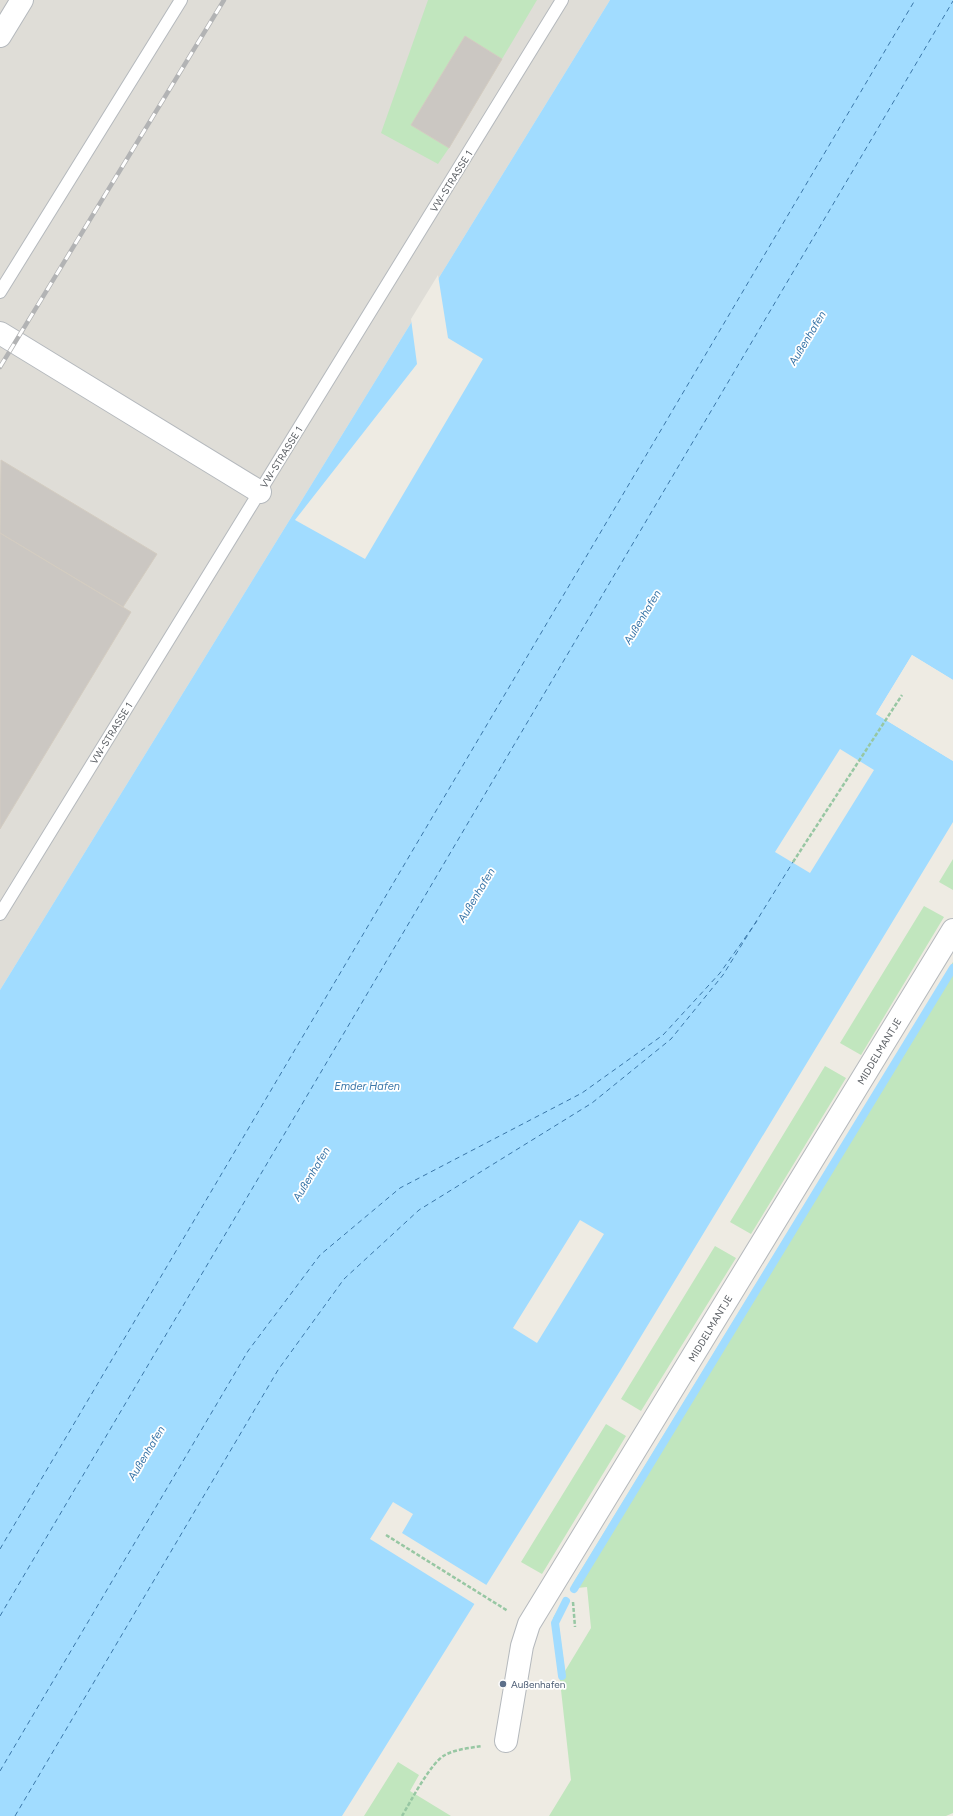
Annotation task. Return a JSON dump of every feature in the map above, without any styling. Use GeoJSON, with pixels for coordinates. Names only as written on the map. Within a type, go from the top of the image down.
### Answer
{"type":"FeatureCollection","features":[{"type":"Feature","properties":{"kind":"street"},"geometry":{"type":"LineString","coordinates":[[0,36],[22,0]]}},
{"type":"Feature","properties":{"kind":"street"},"geometry":{"type":"LineString","coordinates":[[0,334],[260,492]]}},
{"type":"Feature","properties":{"kind":"street","name":"MIDDELMANTJE"},"geometry":{"type":"LineString","coordinates":[[506,1741],[522,1646],[529,1624],[953,930]]}},
{"type":"Feature","properties":{"kind":"lane"},"geometry":{"type":"LineString","coordinates":[[0,292],[180,0]]}},
{"type":"Feature","properties":{"kind":"lane","name":"VW-STRASSE 1"},"geometry":{"type":"LineString","coordinates":[[0,914],[562,0]]}},
{"type":"Feature","properties":{"kind":"path"},"geometry":{"type":"LineString","coordinates":[[793,862],[902,695]]}},
{"type":"Feature","properties":{"kind":"path"},"geometry":{"type":"LineString","coordinates":[[386,1535],[495,1603]]}},
{"type":"Feature","properties":{"kind":"path"},"geometry":{"type":"LineString","coordinates":[[402,1816],[436,1762],[444,1755],[506,1741]]}},
{"type":"Feature","properties":{"kind":"shaded area"},"geometry":{"type":"Polygon","coordinates":[[[0,0],[610,0],[0,990],[0,0]]]}},
{"type":"Feature","properties":{"kind":"green space"},"geometry":{"type":"Polygon","coordinates":[[[428,0],[537,0],[502,59],[465,37],[412,125],[449,148],[438,164],[381,133],[428,0]]]}},
{"type":"Feature","properties":{"kind":"green space"},"geometry":{"type":"Polygon","coordinates":[[[953,859],[953,890],[939,882],[953,859]]]}},
{"type":"Feature","properties":{"kind":"green space"},"geometry":{"type":"Polygon","coordinates":[[[924,906],[944,917],[861,1055],[840,1043],[924,906]]]}},
{"type":"Feature","properties":{"kind":"green space"},"geometry":{"type":"Polygon","coordinates":[[[953,962],[953,1813],[946,1816],[549,1816],[571,1780],[553,1618],[564,1600],[568,1603],[558,1620],[565,1671],[591,1628],[587,1587],[577,1588],[572,1585],[953,962]]]}},
{"type":"Feature","properties":{"kind":"green space"},"geometry":{"type":"Polygon","coordinates":[[[825,1066],[846,1078],[751,1234],[730,1222],[825,1066]]]}},
{"type":"Feature","properties":{"kind":"green space"},"geometry":{"type":"Polygon","coordinates":[[[715,1246],[736,1258],[641,1411],[621,1399],[715,1246]]]}},
{"type":"Feature","properties":{"kind":"green space"},"geometry":{"type":"Polygon","coordinates":[[[606,1424],[626,1436],[542,1574],[521,1562],[606,1424]]]}},
{"type":"Feature","properties":{"kind":"green space"},"geometry":{"type":"Polygon","coordinates":[[[398,1762],[419,1775],[410,1791],[451,1816],[364,1816],[398,1762]]]}},
{"type":"Feature","properties":{"kind":"water","name":"Emder Hafen"},"geometry":{"type":"Polygon","coordinates":[[[610,0],[953,0],[953,680],[912,655],[876,714],[953,761],[953,822],[620,1371],[342,1816],[0,1816],[0,990],[610,0]]]}},
{"type":"Feature","properties":{"kind":"pier"},"geometry":{"type":"Polygon","coordinates":[[[438,275],[448,338],[483,359],[365,559],[295,520],[417,364],[411,319],[438,275]]]}},
{"type":"Feature","properties":{"kind":"pier"},"geometry":{"type":"Polygon","coordinates":[[[912,655],[953,680],[953,682],[913,658],[878,713],[953,759],[953,761],[876,714],[912,655]]]}},
{"type":"Feature","properties":{"kind":"pier"},"geometry":{"type":"Polygon","coordinates":[[[840,749],[874,770],[810,873],[775,852],[840,749]]]}},
{"type":"Feature","properties":{"kind":"pier"},"geometry":{"type":"Polygon","coordinates":[[[580,1220],[604,1234],[537,1343],[513,1328],[580,1220]]]}},
{"type":"Feature","properties":{"kind":"pier"},"geometry":{"type":"Polygon","coordinates":[[[393,1502],[413,1514],[402,1533],[488,1586],[476,1605],[370,1539],[393,1502]]]}},
{"type":"Feature","properties":{"kind":"building"},"geometry":{"type":"Polygon","coordinates":[[[465,36],[502,59],[449,148],[411,125],[465,36]]]}},
{"type":"Feature","properties":{"kind":"building"},"geometry":{"type":"Polygon","coordinates":[[[1,460],[157,554],[123,607],[0,533],[1,460]]]}},
{"type":"Feature","properties":{"kind":"building"},"geometry":{"type":"Polygon","coordinates":[[[0,533],[131,612],[0,829],[0,533]]]}},
{"type":"Feature","properties":{"kind":"waterway"},"geometry":{"type":"LineString","coordinates":[[574,1589],[953,968]]}},
{"type":"Feature","properties":{"kind":"waterway"},"geometry":{"type":"LineString","coordinates":[[562,1676],[555,1623],[566,1601]]}},
{"type":"Feature","properties":{"kind":"ferry route"},"geometry":{"type":"LineString","coordinates":[[0,1549],[915,0]]}},
{"type":"Feature","properties":{"kind":"ferry route"},"geometry":{"type":"LineString","coordinates":[[0,1616],[953,1]]}},
{"type":"Feature","properties":{"kind":"ferry route"},"geometry":{"type":"LineString","coordinates":[[15,1816],[278,1370],[344,1279],[419,1210],[592,1103],[671,1039],[723,975],[793,862]]}},
{"type":"Feature","properties":{"kind":"ferry route"},"geometry":{"type":"LineString","coordinates":[[0,1771],[248,1351],[320,1255],[400,1188],[582,1093],[663,1035],[720,973],[757,921]]}},
{"type":"Feature","properties":{"kind":"railway"},"geometry":{"type":"LineString","coordinates":[[0,367],[224,0]]}},
{"type":"Feature","properties":{"kind":"place","name":"Außenhafen"},"geometry":{"type":"Point","coordinates":[503,1684]}}]}
